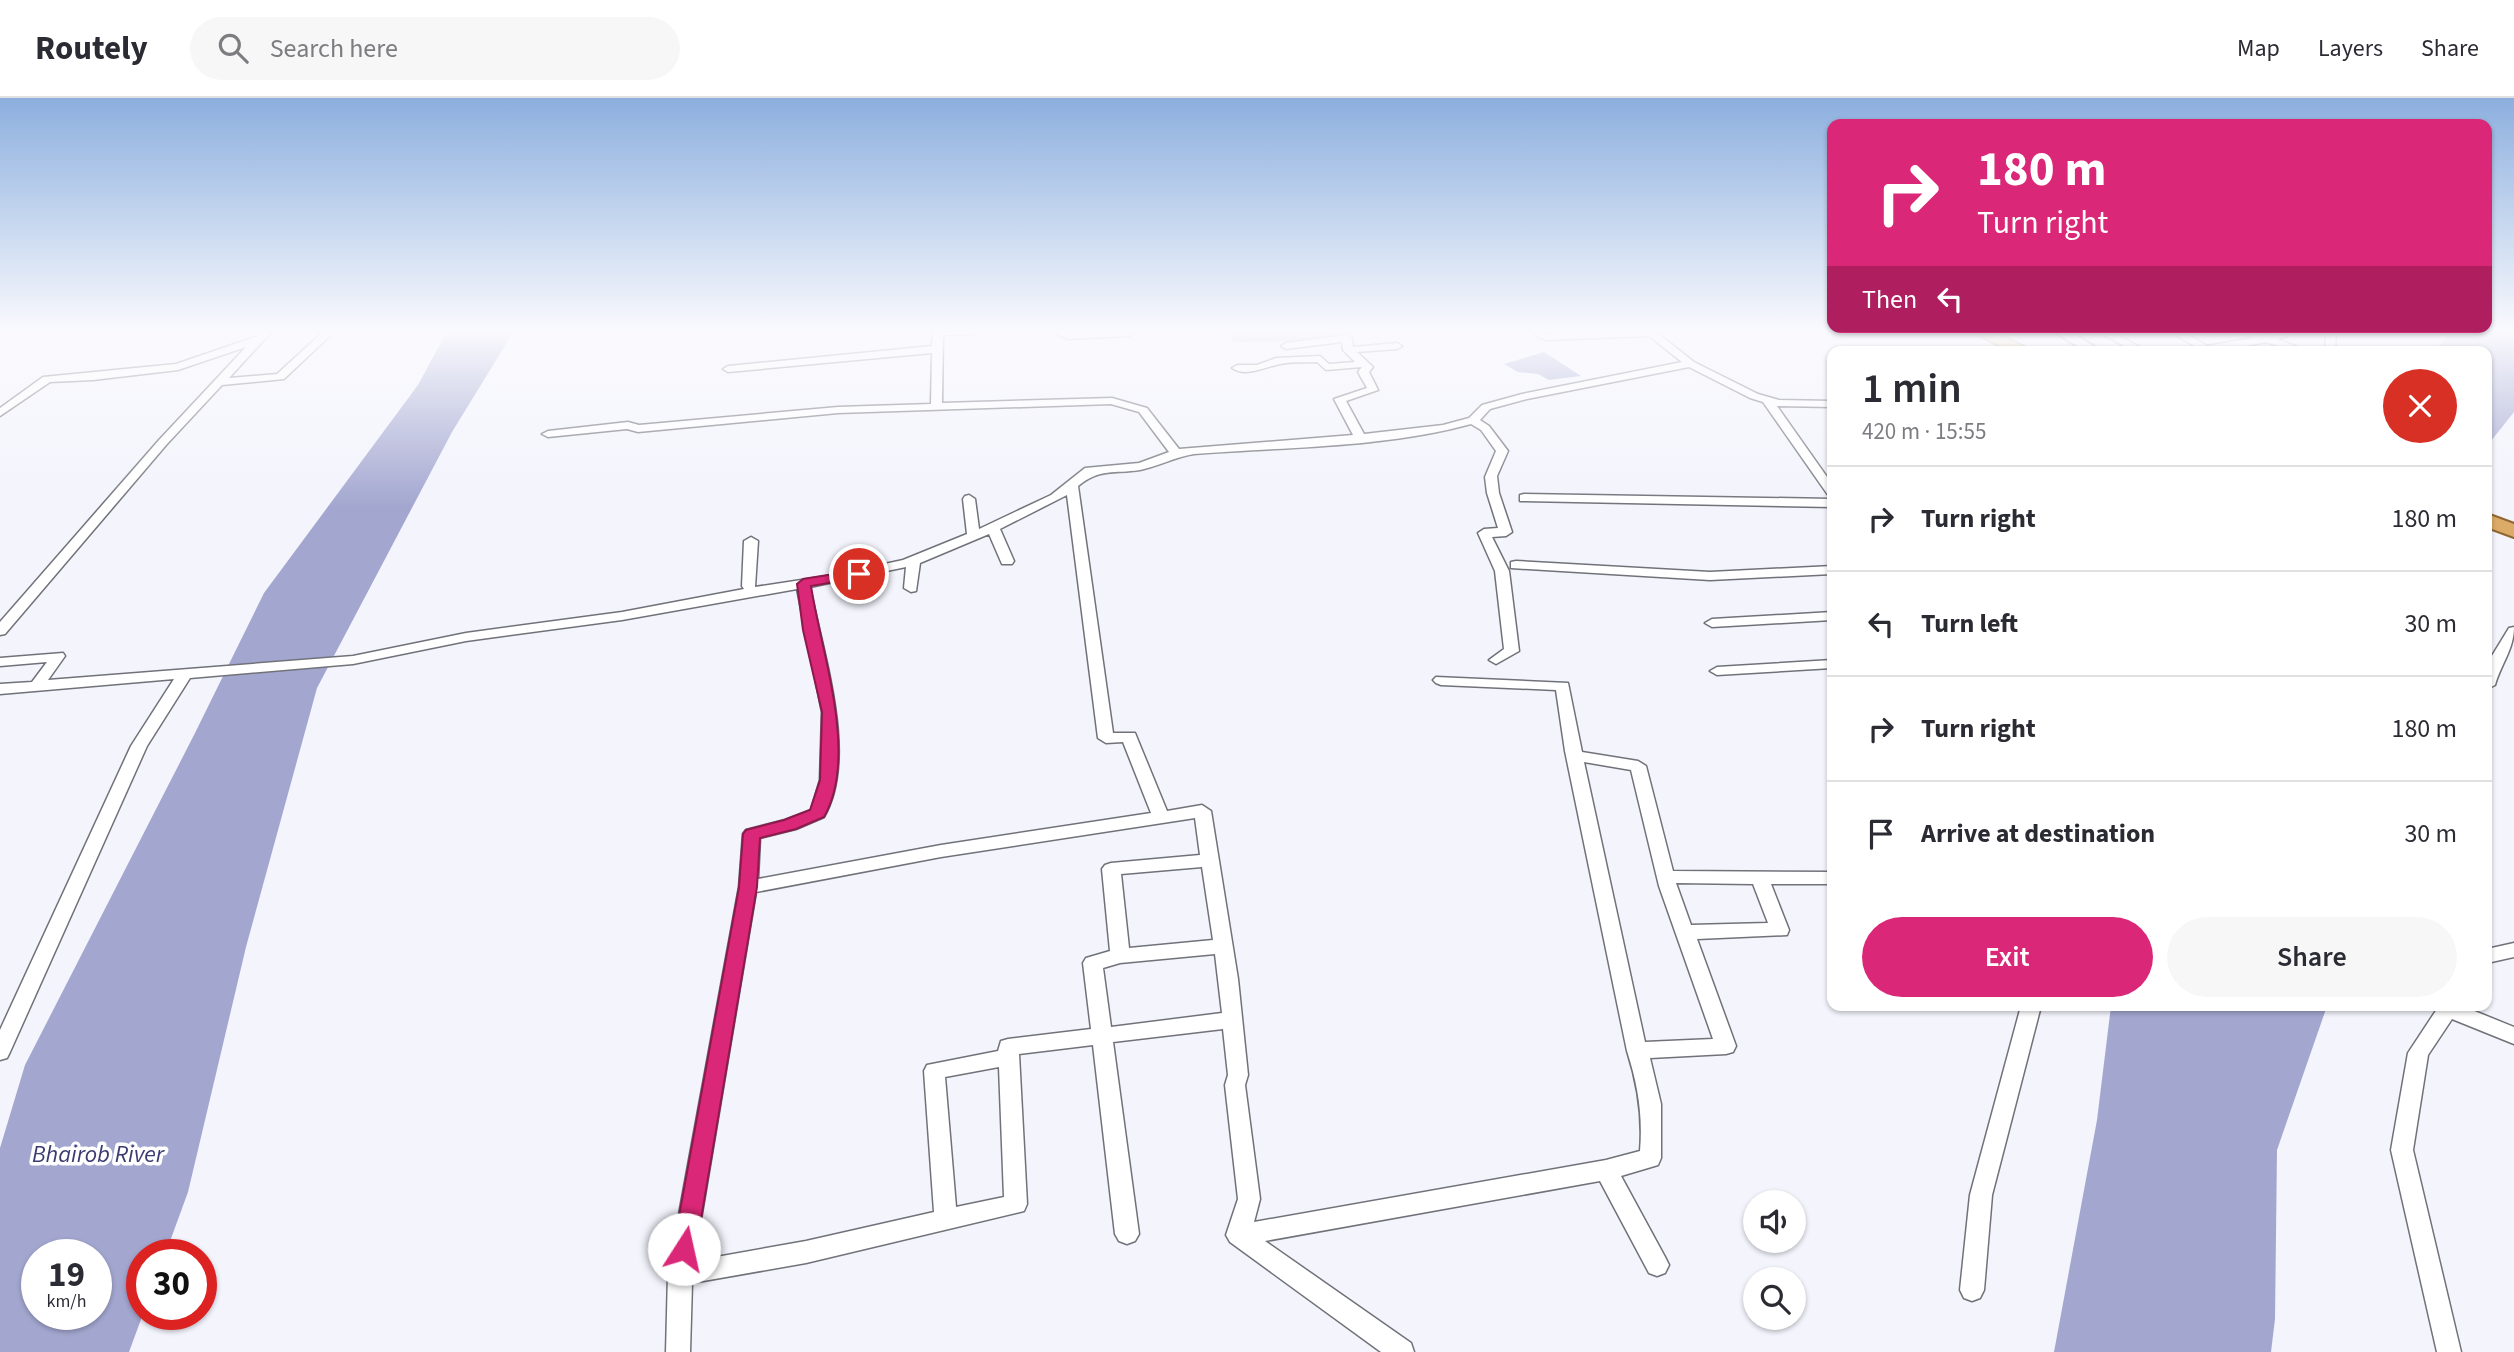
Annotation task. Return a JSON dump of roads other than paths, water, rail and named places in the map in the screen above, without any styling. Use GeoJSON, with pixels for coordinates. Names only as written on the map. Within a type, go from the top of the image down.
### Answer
{"type":"FeatureCollection","features":[{"type":"Feature","properties":{"kind":"highway"},"geometry":{"type":"LineString","coordinates":[[2492,522],[2514,531]]}},
{"type":"Feature","properties":{"kind":"street"},"geometry":{"type":"LineString","coordinates":[[0,414],[33,390]]}},
{"type":"Feature","properties":{"kind":"street"},"geometry":{"type":"LineString","coordinates":[[0,631],[163,442],[212,390]]}},
{"type":"Feature","properties":{"kind":"street"},"geometry":{"type":"LineString","coordinates":[[936,408],[937,390]]}},
{"type":"Feature","properties":{"kind":"street"},"geometry":{"type":"LineString","coordinates":[[1360,438],[1340,399],[1373,390]]}},
{"type":"Feature","properties":{"kind":"street"},"geometry":{"type":"LineString","coordinates":[[0,689],[353,660],[466,637],[622,616],[834,579],[913,560],[993,528],[1072,487],[1088,471],[1141,466],[1176,453],[1360,438],[1444,428],[1473,420],[1486,407],[1559,390]]}},
{"type":"Feature","properties":{"kind":"street"},"geometry":{"type":"LineString","coordinates":[[1744,390],[1768,401],[1827,404]]}},
{"type":"Feature","properties":{"kind":"street"},"geometry":{"type":"LineString","coordinates":[[548,434],[628,425],[638,429],[838,410],[1118,401],[1146,412],[1176,453]]}},
{"type":"Feature","properties":{"kind":"street"},"geometry":{"type":"LineString","coordinates":[[1768,401],[1827,485]]}},
{"type":"Feature","properties":{"kind":"street"},"geometry":{"type":"LineString","coordinates":[[1473,420],[1486,428],[1502,451],[1492,476],[1493,494],[1506,532],[1485,533],[1502,571],[1512,651],[1496,660]]}},
{"type":"Feature","properties":{"kind":"street"},"geometry":{"type":"LineString","coordinates":[[1072,487],[1106,738],[1129,737],[1161,816]]}},
{"type":"Feature","properties":{"kind":"street"},"geometry":{"type":"LineString","coordinates":[[1524,498],[1827,503]]}},
{"type":"Feature","properties":{"kind":"street"},"geometry":{"type":"LineString","coordinates":[[969,499],[974,536]]}},
{"type":"Feature","properties":{"kind":"street"},"geometry":{"type":"LineString","coordinates":[[993,528],[1007,561]]}},
{"type":"Feature","properties":{"kind":"street"},"geometry":{"type":"LineString","coordinates":[[749,586],[751,541]]}},
{"type":"Feature","properties":{"kind":"street"},"geometry":{"type":"LineString","coordinates":[[911,588],[913,560]]}},
{"type":"Feature","properties":{"kind":"street"},"geometry":{"type":"LineString","coordinates":[[1516,565],[1710,576],[1827,570]]}},
{"type":"Feature","properties":{"kind":"street"},"geometry":{"type":"LineString","coordinates":[[678,1352],[680,1274],[748,887],[752,834],[790,825],[818,813],[828,780],[830,712],[803,584]]}},
{"type":"Feature","properties":{"kind":"street"},"geometry":{"type":"LineString","coordinates":[[1712,623],[1827,616]]}},
{"type":"Feature","properties":{"kind":"street"},"geometry":{"type":"LineString","coordinates":[[2492,668],[2514,631]]}},
{"type":"Feature","properties":{"kind":"street"},"geometry":{"type":"LineString","coordinates":[[0,662],[58,656],[36,687]]}},
{"type":"Feature","properties":{"kind":"street"},"geometry":{"type":"LineString","coordinates":[[1717,671],[1827,664]]}},
{"type":"Feature","properties":{"kind":"street"},"geometry":{"type":"LineString","coordinates":[[0,1052],[139,746],[184,675]]}},
{"type":"Feature","properties":{"kind":"street"},"geometry":{"type":"LineString","coordinates":[[1238,1235],[1606,1170],[1650,1157],[1654,1119],[1651,1091],[1637,1051],[1573,751],[1563,686],[1441,681]]}},
{"type":"Feature","properties":{"kind":"street"},"geometry":{"type":"LineString","coordinates":[[1573,751],[1581,758],[1638,766],[1666,877],[1726,1046],[1637,1051]]}},
{"type":"Feature","properties":{"kind":"street"},"geometry":{"type":"LineString","coordinates":[[748,887],[942,851],[1202,811],[1232,1020],[1238,1075],[1235,1085],[1250,1199],[1238,1235]]}},
{"type":"Feature","properties":{"kind":"street"},"geometry":{"type":"LineString","coordinates":[[1120,956],[1111,869],[1208,860]]}},
{"type":"Feature","properties":{"kind":"street"},"geometry":{"type":"LineString","coordinates":[[1666,877],[1827,878]]}},
{"type":"Feature","properties":{"kind":"street"},"geometry":{"type":"LineString","coordinates":[[1685,932],[1780,930],[1760,878]]}},
{"type":"Feature","properties":{"kind":"street"},"geometry":{"type":"LineString","coordinates":[[1127,1234],[1093,963],[1120,956],[1222,946]]}},
{"type":"Feature","properties":{"kind":"street"},"geometry":{"type":"LineString","coordinates":[[2492,955],[2514,950]]}},
{"type":"Feature","properties":{"kind":"street"},"geometry":{"type":"LineString","coordinates":[[1972,1290],[1980,1195],[2030,1011]]}},
{"type":"Feature","properties":{"kind":"street"},"geometry":{"type":"LineString","coordinates":[[2446,1011],[2418,1054],[2402,1150],[2449,1352]]}},
{"type":"Feature","properties":{"kind":"street"},"geometry":{"type":"LineString","coordinates":[[2458,1011],[2514,1036]]}},
{"type":"Feature","properties":{"kind":"street"},"geometry":{"type":"LineString","coordinates":[[680,1274],[806,1252],[1016,1204],[1008,1047],[1232,1020]]}},
{"type":"Feature","properties":{"kind":"street"},"geometry":{"type":"LineString","coordinates":[[946,1220],[934,1071],[1009,1057]]}},
{"type":"Feature","properties":{"kind":"street"},"geometry":{"type":"LineString","coordinates":[[1606,1170],[1657,1265]]}},
{"type":"Feature","properties":{"kind":"street"},"geometry":{"type":"LineString","coordinates":[[1238,1235],[1402,1352]]}},
{"type":"Feature","properties":{"kind":"water","name":"Bhairob River"},"geometry":{"type":"Polygon","coordinates":[[[415,390],[478,390],[452,432],[317,688],[246,947],[188,1192],[171,1239],[126,1239],[126,1330],[137,1330],[129,1352],[0,1352],[0,1148],[25,1065],[264,593],[415,390]]]}},
{"type":"Feature","properties":{"kind":"water"},"geometry":{"type":"Polygon","coordinates":[[[2492,390],[2514,390],[2514,412],[2492,440],[2492,390]]]}},
{"type":"Feature","properties":{"kind":"water"},"geometry":{"type":"Polygon","coordinates":[[[2110,1011],[2325,1011],[2277,1150],[2275,1319],[2271,1352],[2054,1352],[2097,1120],[2110,1011]]]}}]}
